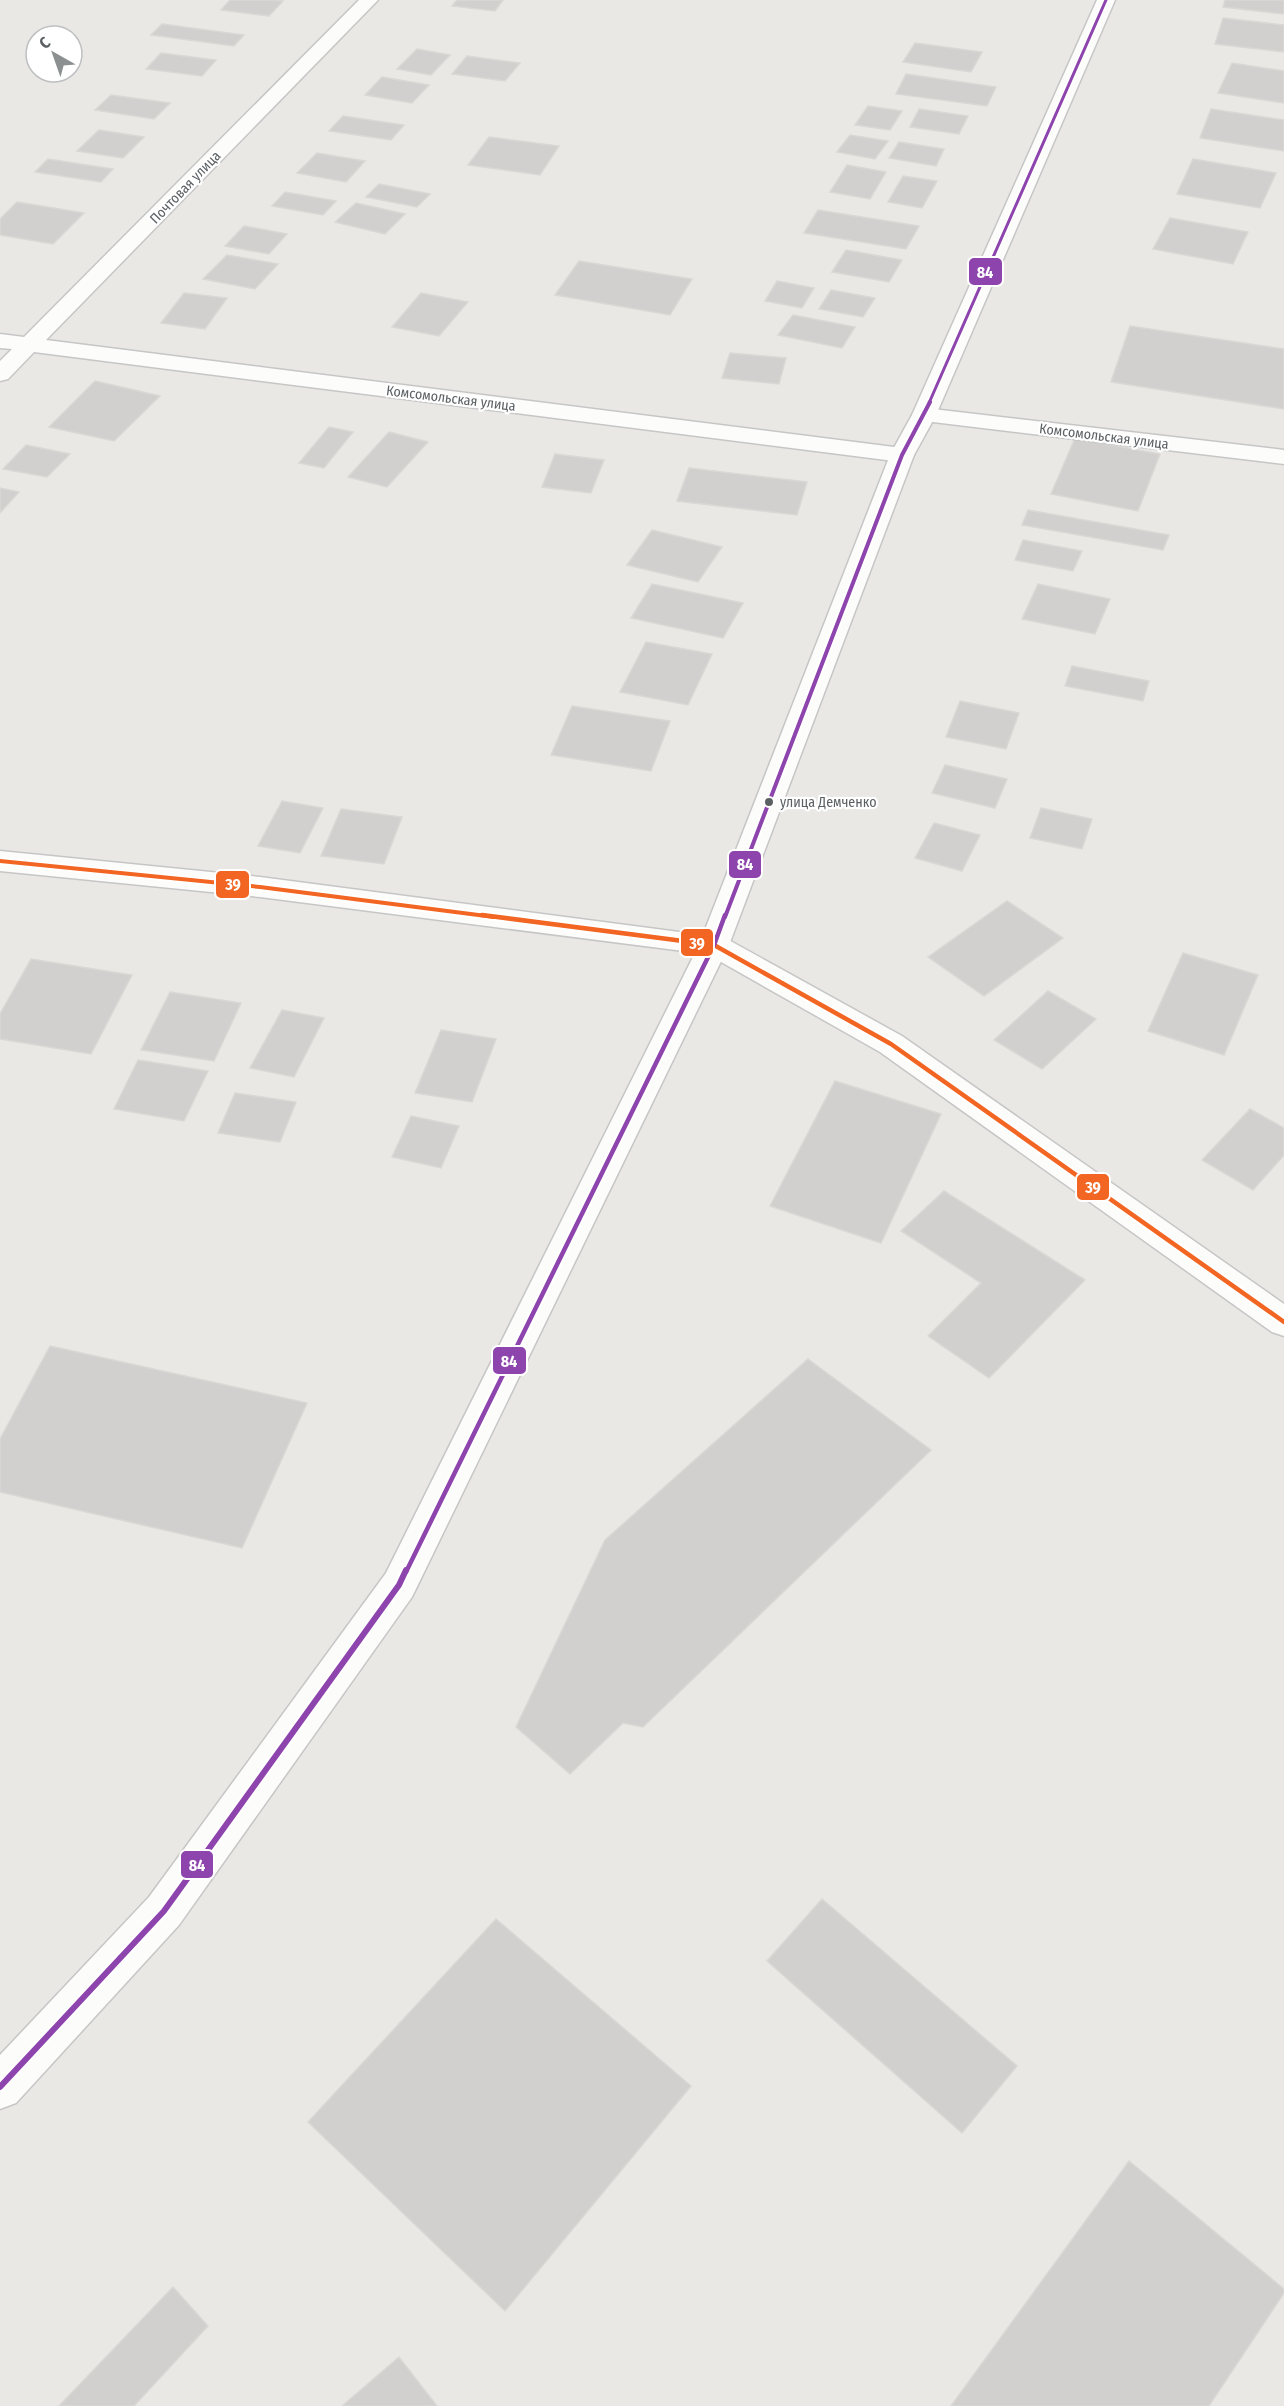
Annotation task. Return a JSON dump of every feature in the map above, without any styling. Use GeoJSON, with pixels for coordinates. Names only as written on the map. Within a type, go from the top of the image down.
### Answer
{"type":"FeatureCollection","features":[{"type":"Feature","properties":{"kind":"street","name":"Почтовая улица"},"geometry":{"type":"LineString","coordinates":[[0,374],[369,0]]}},
{"type":"Feature","properties":{"kind":"street"},"geometry":{"type":"LineString","coordinates":[[0,2086],[164,1911],[399,1585],[714,945],[902,455],[924,416],[982,277],[1106,0]]}},
{"type":"Feature","properties":{"kind":"street","name":"Комсомольская улица"},"geometry":{"type":"LineString","coordinates":[[0,341],[902,455]]}},
{"type":"Feature","properties":{"kind":"street","name":"Комсомольская улица"},"geometry":{"type":"LineString","coordinates":[[924,416],[1284,457]]}},
{"type":"Feature","properties":{"kind":"street"},"geometry":{"type":"LineString","coordinates":[[0,861],[272,889],[714,945],[891,1044],[1284,1322]]}},
{"type":"Feature","properties":{"kind":"building"},"geometry":{"type":"Polygon","coordinates":[[[230,0],[283,1],[269,16],[221,10],[230,0]]]}},
{"type":"Feature","properties":{"kind":"building"},"geometry":{"type":"Polygon","coordinates":[[[457,0],[503,0],[495,11],[452,6],[457,0]]]}},
{"type":"Feature","properties":{"kind":"building"},"geometry":{"type":"Polygon","coordinates":[[[1225,0],[1284,0],[1284,14],[1223,7],[1225,0]]]}},
{"type":"Feature","properties":{"kind":"building"},"geometry":{"type":"Polygon","coordinates":[[[1223,18],[1284,25],[1284,52],[1215,44],[1223,18]]]}},
{"type":"Feature","properties":{"kind":"building"},"geometry":{"type":"Polygon","coordinates":[[[162,24],[244,35],[234,46],[151,35],[162,24]]]}},
{"type":"Feature","properties":{"kind":"building"},"geometry":{"type":"Polygon","coordinates":[[[915,43],[982,52],[971,72],[903,62],[915,43]]]}},
{"type":"Feature","properties":{"kind":"building"},"geometry":{"type":"Polygon","coordinates":[[[417,49],[450,55],[431,75],[397,69],[417,49]]]}},
{"type":"Feature","properties":{"kind":"building"},"geometry":{"type":"Polygon","coordinates":[[[161,53],[216,60],[202,76],[146,69],[161,53]]]}},
{"type":"Feature","properties":{"kind":"building"},"geometry":{"type":"Polygon","coordinates":[[[467,56],[520,63],[505,81],[452,74],[467,56]]]}},
{"type":"Feature","properties":{"kind":"building"},"geometry":{"type":"Polygon","coordinates":[[[1232,63],[1284,71],[1284,103],[1218,93],[1232,63]]]}},
{"type":"Feature","properties":{"kind":"building"},"geometry":{"type":"Polygon","coordinates":[[[906,74],[996,87],[987,106],[896,94],[906,74]]]}},
{"type":"Feature","properties":{"kind":"building"},"geometry":{"type":"Polygon","coordinates":[[[382,77],[429,85],[412,103],[365,95],[382,77]]]}},
{"type":"Feature","properties":{"kind":"building"},"geometry":{"type":"Polygon","coordinates":[[[111,95],[170,103],[154,119],[95,110],[111,95]]]}},
{"type":"Feature","properties":{"kind":"building"},"geometry":{"type":"Polygon","coordinates":[[[868,106],[902,111],[890,130],[855,125],[868,106]]]}},
{"type":"Feature","properties":{"kind":"building"},"geometry":{"type":"Polygon","coordinates":[[[919,109],[968,116],[959,134],[910,127],[919,109]]]}},
{"type":"Feature","properties":{"kind":"building"},"geometry":{"type":"Polygon","coordinates":[[[1211,109],[1284,120],[1284,151],[1200,138],[1211,109]]]}},
{"type":"Feature","properties":{"kind":"building"},"geometry":{"type":"Polygon","coordinates":[[[343,116],[404,125],[391,140],[329,131],[343,116]]]}},
{"type":"Feature","properties":{"kind":"building"},"geometry":{"type":"Polygon","coordinates":[[[99,130],[144,137],[123,158],[77,151],[99,130]]]}},
{"type":"Feature","properties":{"kind":"building"},"geometry":{"type":"Polygon","coordinates":[[[850,135],[888,141],[875,159],[837,152],[850,135]]]}},
{"type":"Feature","properties":{"kind":"building"},"geometry":{"type":"Polygon","coordinates":[[[489,137],[559,146],[540,175],[468,165],[489,137]]]}},
{"type":"Feature","properties":{"kind":"building"},"geometry":{"type":"Polygon","coordinates":[[[899,142],[944,149],[936,166],[889,158],[899,142]]]}},
{"type":"Feature","properties":{"kind":"building"},"geometry":{"type":"Polygon","coordinates":[[[317,153],[365,161],[346,182],[297,173],[317,153]]]}},
{"type":"Feature","properties":{"kind":"building"},"geometry":{"type":"Polygon","coordinates":[[[48,159],[113,169],[101,182],[35,172],[48,159]]]}},
{"type":"Feature","properties":{"kind":"building"},"geometry":{"type":"Polygon","coordinates":[[[1193,159],[1276,173],[1260,208],[1177,194],[1193,159]]]}},
{"type":"Feature","properties":{"kind":"building"},"geometry":{"type":"Polygon","coordinates":[[[847,165],[886,172],[870,199],[830,192],[847,165]]]}},
{"type":"Feature","properties":{"kind":"building"},"geometry":{"type":"Polygon","coordinates":[[[903,176],[937,181],[922,208],[888,202],[903,176]]]}},
{"type":"Feature","properties":{"kind":"building"},"geometry":{"type":"Polygon","coordinates":[[[379,184],[430,194],[417,207],[366,197],[379,184]]]}},
{"type":"Feature","properties":{"kind":"building"},"geometry":{"type":"Polygon","coordinates":[[[285,192],[336,201],[323,215],[272,206],[285,192]]]}},
{"type":"Feature","properties":{"kind":"building"},"geometry":{"type":"Polygon","coordinates":[[[17,202],[84,213],[53,244],[0,235],[0,219],[17,202]]]}},
{"type":"Feature","properties":{"kind":"building"},"geometry":{"type":"Polygon","coordinates":[[[356,203],[405,214],[385,234],[335,222],[356,203]]]}},
{"type":"Feature","properties":{"kind":"building"},"geometry":{"type":"Polygon","coordinates":[[[818,210],[919,226],[906,249],[804,233],[818,210]]]}},
{"type":"Feature","properties":{"kind":"building"},"geometry":{"type":"Polygon","coordinates":[[[1170,218],[1248,232],[1233,264],[1153,249],[1170,218]]]}},
{"type":"Feature","properties":{"kind":"building"},"geometry":{"type":"Polygon","coordinates":[[[244,226],[287,234],[269,254],[225,246],[244,226]]]}},
{"type":"Feature","properties":{"kind":"building"},"geometry":{"type":"Polygon","coordinates":[[[846,250],[902,260],[889,282],[832,272],[846,250]]]}},
{"type":"Feature","properties":{"kind":"building"},"geometry":{"type":"Polygon","coordinates":[[[227,255],[278,264],[255,289],[203,279],[227,255]]]}},
{"type":"Feature","properties":{"kind":"building"},"geometry":{"type":"Polygon","coordinates":[[[579,261],[692,279],[670,315],[555,295],[579,261]]]}},
{"type":"Feature","properties":{"kind":"building"},"geometry":{"type":"Polygon","coordinates":[[[777,281],[814,288],[802,308],[765,301],[777,281]]]}},
{"type":"Feature","properties":{"kind":"building"},"geometry":{"type":"Polygon","coordinates":[[[831,290],[875,298],[863,317],[819,309],[831,290]]]}},
{"type":"Feature","properties":{"kind":"building"},"geometry":{"type":"Polygon","coordinates":[[[184,293],[227,298],[205,329],[161,323],[184,293]]]}},
{"type":"Feature","properties":{"kind":"building"},"geometry":{"type":"Polygon","coordinates":[[[421,293],[468,302],[439,336],[392,327],[421,293]]]}},
{"type":"Feature","properties":{"kind":"building"},"geometry":{"type":"Polygon","coordinates":[[[793,315],[855,327],[842,348],[778,335],[793,315]]]}},
{"type":"Feature","properties":{"kind":"building"},"geometry":{"type":"Polygon","coordinates":[[[1130,326],[1284,349],[1284,409],[1111,382],[1130,326]]]}},
{"type":"Feature","properties":{"kind":"building"},"geometry":{"type":"Polygon","coordinates":[[[730,353],[786,358],[779,384],[722,378],[730,353]]]}},
{"type":"Feature","properties":{"kind":"building"},"geometry":{"type":"Polygon","coordinates":[[[95,381],[160,396],[114,441],[49,427],[95,381]]]}},
{"type":"Feature","properties":{"kind":"building"},"geometry":{"type":"Polygon","coordinates":[[[329,427],[353,432],[324,468],[299,463],[329,427]]]}},
{"type":"Feature","properties":{"kind":"building"},"geometry":{"type":"Polygon","coordinates":[[[389,432],[428,442],[387,487],[348,477],[389,432]]]}},
{"type":"Feature","properties":{"kind":"building"},"geometry":{"type":"Polygon","coordinates":[[[1075,438],[1160,454],[1138,511],[1051,494],[1075,438]]]}},
{"type":"Feature","properties":{"kind":"building"},"geometry":{"type":"Polygon","coordinates":[[[26,445],[70,454],[47,477],[3,469],[26,445]]]}},
{"type":"Feature","properties":{"kind":"building"},"geometry":{"type":"Polygon","coordinates":[[[555,454],[604,460],[591,493],[542,487],[555,454]]]}},
{"type":"Feature","properties":{"kind":"building"},"geometry":{"type":"Polygon","coordinates":[[[689,468],[807,482],[797,515],[677,501],[689,468]]]}},
{"type":"Feature","properties":{"kind":"building"},"geometry":{"type":"Polygon","coordinates":[[[0,488],[19,492],[0,513],[0,488]]]}},
{"type":"Feature","properties":{"kind":"building"},"geometry":{"type":"Polygon","coordinates":[[[1028,510],[1169,535],[1163,550],[1022,525],[1028,510]]]}},
{"type":"Feature","properties":{"kind":"building"},"geometry":{"type":"Polygon","coordinates":[[[652,530],[722,547],[698,582],[627,565],[652,530]]]}},
{"type":"Feature","properties":{"kind":"building"},"geometry":{"type":"Polygon","coordinates":[[[1023,540],[1082,551],[1073,571],[1015,560],[1023,540]]]}},
{"type":"Feature","properties":{"kind":"building"},"geometry":{"type":"Polygon","coordinates":[[[652,584],[743,603],[723,638],[631,618],[652,584]]]}},
{"type":"Feature","properties":{"kind":"building"},"geometry":{"type":"Polygon","coordinates":[[[1038,584],[1110,599],[1095,634],[1022,619],[1038,584]]]}},
{"type":"Feature","properties":{"kind":"building"},"geometry":{"type":"Polygon","coordinates":[[[646,642],[712,654],[688,705],[620,692],[646,642]]]}},
{"type":"Feature","properties":{"kind":"building"},"geometry":{"type":"Polygon","coordinates":[[[1072,666],[1149,681],[1143,701],[1065,686],[1072,666]]]}},
{"type":"Feature","properties":{"kind":"building"},"geometry":{"type":"Polygon","coordinates":[[[960,701],[1019,713],[1006,749],[946,737],[960,701]]]}},
{"type":"Feature","properties":{"kind":"building"},"geometry":{"type":"Polygon","coordinates":[[[572,706],[670,721],[651,771],[551,755],[572,706]]]}},
{"type":"Feature","properties":{"kind":"building"},"geometry":{"type":"Polygon","coordinates":[[[945,765],[1007,779],[995,808],[932,793],[945,765]]]}},
{"type":"Feature","properties":{"kind":"building"},"geometry":{"type":"Polygon","coordinates":[[[282,801],[323,808],[300,853],[258,846],[282,801]]]}},
{"type":"Feature","properties":{"kind":"building"},"geometry":{"type":"Polygon","coordinates":[[[1041,808],[1092,819],[1082,849],[1030,838],[1041,808]]]}},
{"type":"Feature","properties":{"kind":"building"},"geometry":{"type":"Polygon","coordinates":[[[341,809],[402,817],[384,864],[321,856],[341,809]]]}},
{"type":"Feature","properties":{"kind":"building"},"geometry":{"type":"Polygon","coordinates":[[[934,823],[980,835],[962,871],[915,858],[934,823]]]}},
{"type":"Feature","properties":{"kind":"building"},"geometry":{"type":"Polygon","coordinates":[[[1007,901],[1063,938],[984,996],[928,957],[1007,901]]]}},
{"type":"Feature","properties":{"kind":"building"},"geometry":{"type":"Polygon","coordinates":[[[1183,953],[1258,975],[1224,1055],[1148,1031],[1183,953]]]}},
{"type":"Feature","properties":{"kind":"building"},"geometry":{"type":"Polygon","coordinates":[[[31,959],[132,975],[91,1054],[0,1039],[0,1014],[31,959]]]}},
{"type":"Feature","properties":{"kind":"building"},"geometry":{"type":"Polygon","coordinates":[[[1048,991],[1096,1019],[1042,1069],[994,1040],[1048,991]]]}},
{"type":"Feature","properties":{"kind":"building"},"geometry":{"type":"Polygon","coordinates":[[[170,992],[241,1003],[214,1061],[141,1050],[170,992]]]}},
{"type":"Feature","properties":{"kind":"building"},"geometry":{"type":"Polygon","coordinates":[[[282,1010],[324,1018],[294,1077],[250,1068],[282,1010]]]}},
{"type":"Feature","properties":{"kind":"building"},"geometry":{"type":"Polygon","coordinates":[[[441,1030],[496,1039],[472,1102],[415,1093],[441,1030]]]}},
{"type":"Feature","properties":{"kind":"building"},"geometry":{"type":"Polygon","coordinates":[[[138,1060],[208,1071],[184,1121],[114,1109],[138,1060]]]}},
{"type":"Feature","properties":{"kind":"building"},"geometry":{"type":"Polygon","coordinates":[[[835,1081],[941,1114],[881,1243],[770,1206],[835,1081]]]}},
{"type":"Feature","properties":{"kind":"building"},"geometry":{"type":"Polygon","coordinates":[[[235,1093],[296,1102],[280,1142],[218,1133],[235,1093]]]}},
{"type":"Feature","properties":{"kind":"building"},"geometry":{"type":"Polygon","coordinates":[[[1250,1109],[1284,1128],[1284,1155],[1253,1190],[1202,1160],[1250,1109]]]}},
{"type":"Feature","properties":{"kind":"building"},"geometry":{"type":"Polygon","coordinates":[[[411,1116],[459,1126],[441,1168],[392,1157],[411,1116]]]}},
{"type":"Feature","properties":{"kind":"building"},"geometry":{"type":"Polygon","coordinates":[[[944,1191],[1085,1280],[989,1378],[928,1336],[981,1283],[901,1231],[944,1191]]]}},
{"type":"Feature","properties":{"kind":"building"},"geometry":{"type":"Polygon","coordinates":[[[50,1346],[307,1403],[242,1548],[0,1492],[0,1439],[50,1346]]]}},
{"type":"Feature","properties":{"kind":"building"},"geometry":{"type":"Polygon","coordinates":[[[808,1359],[931,1450],[643,1727],[623,1723],[570,1774],[516,1727],[605,1540],[808,1359]]]}},
{"type":"Feature","properties":{"kind":"building"},"geometry":{"type":"Polygon","coordinates":[[[822,1899],[1017,2066],[962,2133],[767,1961],[822,1899]]]}},
{"type":"Feature","properties":{"kind":"building"},"geometry":{"type":"Polygon","coordinates":[[[496,1919],[691,2086],[505,2311],[308,2122],[496,1919]]]}},
{"type":"Feature","properties":{"kind":"building"},"geometry":{"type":"Polygon","coordinates":[[[1129,2161],[1284,2289],[1284,2293],[1209,2406],[951,2406],[1129,2161]]]}},
{"type":"Feature","properties":{"kind":"building"},"geometry":{"type":"Polygon","coordinates":[[[173,2287],[208,2326],[134,2406],[59,2406],[173,2287]]]}},
{"type":"Feature","properties":{"kind":"building"},"geometry":{"type":"Polygon","coordinates":[[[399,2357],[437,2406],[342,2406],[399,2357]]]}},
{"type":"Feature","properties":{"kind":"transit line","name":"84"},"geometry":{"type":"LineString","coordinates":[[0,2087],[164,1911],[399,1585],[714,945],[902,455],[924,415],[1106,0]]}},
{"type":"Feature","properties":{"kind":"transit line","name":"39"},"geometry":{"type":"LineString","coordinates":[[0,861],[260,887],[714,945],[891,1044],[1284,1322]]}},
{"type":"Feature","properties":{"kind":"place","name":"улица Демченко"},"geometry":{"type":"Point","coordinates":[769,802]}}]}
